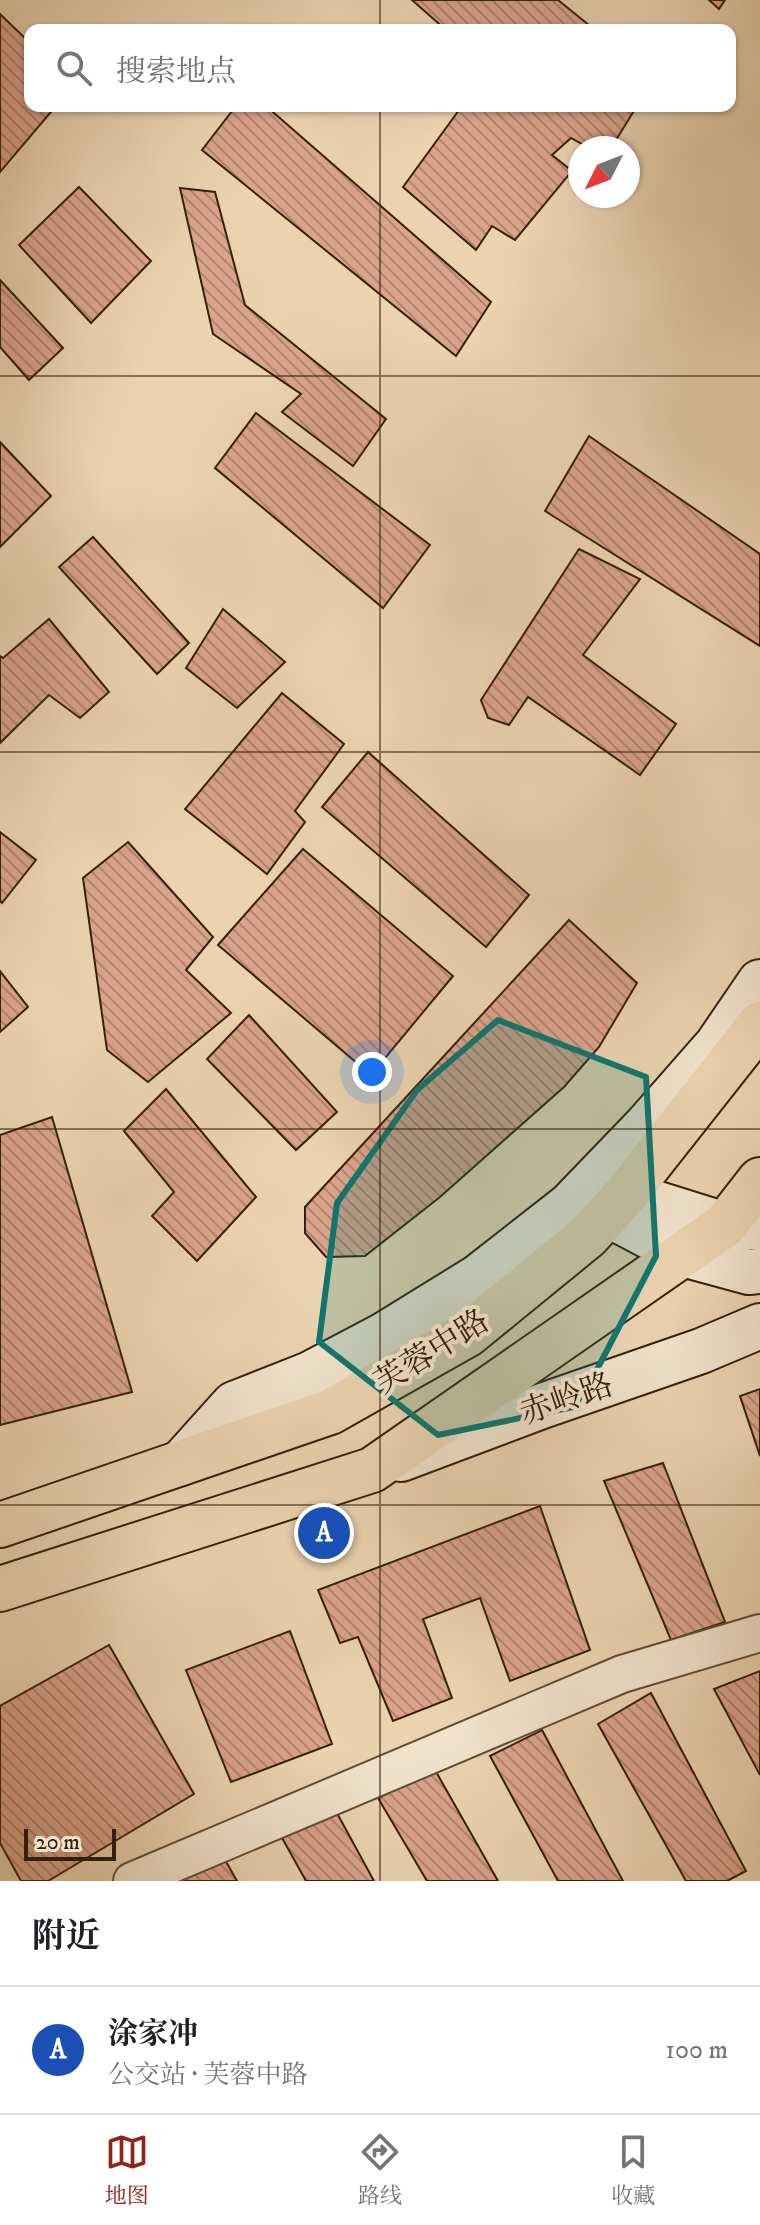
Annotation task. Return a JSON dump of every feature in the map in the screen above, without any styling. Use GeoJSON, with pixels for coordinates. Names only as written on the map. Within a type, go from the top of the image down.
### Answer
{"type":"FeatureCollection","features":[{"type":"Feature","properties":{"kind":"main road","name":"芙蓉中路"},"geometry":{"type":"LineString","coordinates":[[0,1525],[330,1412],[468,1334],[588,1236],[760,1024]]}},
{"type":"Feature","properties":{"kind":"main road","name":"芙蓉中路"},"geometry":{"type":"LineString","coordinates":[[0,1589],[372,1470],[683,1254],[743,1227],[760,1180]]}},
{"type":"Feature","properties":{"kind":"street"},"geometry":{"type":"LineString","coordinates":[[181,1463],[234,1404],[310,1374],[384,1335],[478,1277],[570,1205],[646,1126],[717,1045],[760,982]]}},
{"type":"Feature","properties":{"kind":"street"},"geometry":{"type":"LineString","coordinates":[[617,1204],[743,1227]]}},
{"type":"Feature","properties":{"kind":"street"},"geometry":{"type":"LineString","coordinates":[[617,1204],[683,1254],[749,1272],[760,1271]]}},
{"type":"Feature","properties":{"kind":"street","name":"赤岭路"},"geometry":{"type":"LineString","coordinates":[[372,1470],[701,1351],[760,1326]]}},
{"type":"Feature","properties":{"kind":"street"},"geometry":{"type":"LineString","coordinates":[[132,1881],[622,1674],[760,1633]]}},
{"type":"Feature","properties":{"kind":"highlighted area"},"geometry":{"type":"Polygon","coordinates":[[[498,1020],[646,1077],[656,1256],[578,1406],[438,1435],[319,1342],[337,1203],[417,1090],[498,1020]]]}},
{"type":"Feature","properties":{"kind":"building"},"geometry":{"type":"Polygon","coordinates":[[[412,0],[558,0],[588,24],[439,24],[412,0]]]}},
{"type":"Feature","properties":{"kind":"building"},"geometry":{"type":"Polygon","coordinates":[[[709,0],[725,0],[719,9],[709,0]]]}},
{"type":"Feature","properties":{"kind":"building"},"geometry":{"type":"Polygon","coordinates":[[[0,14],[24,37],[24,112],[51,112],[0,172],[0,14]]]}},
{"type":"Feature","properties":{"kind":"building"},"geometry":{"type":"Polygon","coordinates":[[[231,112],[273,112],[491,302],[456,356],[202,150],[231,112]]]}},
{"type":"Feature","properties":{"kind":"building"},"geometry":{"type":"Polygon","coordinates":[[[458,112],[633,112],[618,136],[568,136],[568,141],[552,155],[568,168],[568,176],[515,240],[492,226],[476,250],[403,187],[458,112]]]}},
{"type":"Feature","properties":{"kind":"building"},"geometry":{"type":"Polygon","coordinates":[[[79,187],[151,261],[91,323],[19,245],[79,187]]]}},
{"type":"Feature","properties":{"kind":"building"},"geometry":{"type":"Polygon","coordinates":[[[180,188],[215,192],[245,305],[386,419],[353,466],[282,412],[301,394],[213,334],[180,188]]]}},
{"type":"Feature","properties":{"kind":"building"},"geometry":{"type":"Polygon","coordinates":[[[0,280],[63,348],[29,380],[0,347],[0,280]]]}},
{"type":"Feature","properties":{"kind":"building"},"geometry":{"type":"Polygon","coordinates":[[[256,413],[430,545],[383,608],[215,468],[256,413]]]}},
{"type":"Feature","properties":{"kind":"building"},"geometry":{"type":"Polygon","coordinates":[[[589,436],[760,554],[760,646],[545,511],[589,436]]]}},
{"type":"Feature","properties":{"kind":"building"},"geometry":{"type":"Polygon","coordinates":[[[0,442],[51,496],[0,547],[0,442]]]}},
{"type":"Feature","properties":{"kind":"building"},"geometry":{"type":"Polygon","coordinates":[[[93,537],[189,643],[157,674],[59,567],[93,537]]]}},
{"type":"Feature","properties":{"kind":"building"},"geometry":{"type":"Polygon","coordinates":[[[579,549],[640,579],[583,655],[676,724],[640,775],[528,697],[509,725],[488,718],[481,700],[579,549]]]}},
{"type":"Feature","properties":{"kind":"building"},"geometry":{"type":"Polygon","coordinates":[[[223,609],[285,662],[237,708],[186,668],[223,609]]]}},
{"type":"Feature","properties":{"kind":"building"},"geometry":{"type":"Polygon","coordinates":[[[49,619],[109,692],[80,718],[49,695],[0,743],[0,656],[3,658],[49,619]]]}},
{"type":"Feature","properties":{"kind":"building"},"geometry":{"type":"Polygon","coordinates":[[[282,693],[344,744],[295,811],[305,822],[267,874],[185,809],[282,693]]]}},
{"type":"Feature","properties":{"kind":"building"},"geometry":{"type":"Polygon","coordinates":[[[368,752],[529,895],[486,947],[322,807],[368,752]]]}},
{"type":"Feature","properties":{"kind":"building"},"geometry":{"type":"Polygon","coordinates":[[[0,832],[36,860],[2,903],[0,901],[0,832]]]}},
{"type":"Feature","properties":{"kind":"building"},"geometry":{"type":"Polygon","coordinates":[[[128,842],[213,937],[186,970],[231,1013],[148,1082],[107,1050],[83,878],[128,842]]]}},
{"type":"Feature","properties":{"kind":"building"},"geometry":{"type":"Polygon","coordinates":[[[303,849],[453,976],[371,1075],[218,945],[303,849]]]}},
{"type":"Feature","properties":{"kind":"building"},"geometry":{"type":"Polygon","coordinates":[[[569,920],[637,983],[599,1047],[564,1087],[440,1197],[365,1256],[326,1257],[305,1233],[305,1207],[569,920]]]}},
{"type":"Feature","properties":{"kind":"building"},"geometry":{"type":"Polygon","coordinates":[[[0,971],[28,1007],[0,1032],[0,971]]]}},
{"type":"Feature","properties":{"kind":"building"},"geometry":{"type":"Polygon","coordinates":[[[249,1015],[337,1112],[296,1150],[207,1059],[249,1015]]]}},
{"type":"Feature","properties":{"kind":"building"},"geometry":{"type":"Polygon","coordinates":[[[166,1089],[256,1197],[197,1261],[152,1216],[174,1192],[124,1131],[166,1089]]]}},
{"type":"Feature","properties":{"kind":"building"},"geometry":{"type":"Polygon","coordinates":[[[52,1117],[132,1392],[0,1425],[0,1135],[52,1117]]]}},
{"type":"Feature","properties":{"kind":"building"},"geometry":{"type":"Polygon","coordinates":[[[760,1389],[760,1456],[740,1396],[760,1389]]]}},
{"type":"Feature","properties":{"kind":"building"},"geometry":{"type":"Polygon","coordinates":[[[663,1463],[725,1622],[671,1640],[604,1481],[663,1463]]]}},
{"type":"Feature","properties":{"kind":"building"},"geometry":{"type":"Polygon","coordinates":[[[540,1506],[590,1650],[510,1681],[480,1598],[423,1619],[452,1698],[393,1721],[358,1637],[340,1643],[318,1590],[540,1506]]]}},
{"type":"Feature","properties":{"kind":"building"},"geometry":{"type":"Polygon","coordinates":[[[290,1631],[332,1744],[231,1782],[186,1670],[290,1631]]]}},
{"type":"Feature","properties":{"kind":"building"},"geometry":{"type":"Polygon","coordinates":[[[109,1645],[194,1794],[48,1881],[21,1881],[0,1843],[0,1706],[109,1645]]]}},
{"type":"Feature","properties":{"kind":"building"},"geometry":{"type":"Polygon","coordinates":[[[760,1671],[760,1775],[714,1689],[760,1671]]]}},
{"type":"Feature","properties":{"kind":"building"},"geometry":{"type":"Polygon","coordinates":[[[651,1693],[746,1871],[727,1881],[686,1881],[598,1724],[651,1693]]]}},
{"type":"Feature","properties":{"kind":"building"},"geometry":{"type":"Polygon","coordinates":[[[542,1730],[623,1881],[558,1881],[490,1756],[542,1730]]]}},
{"type":"Feature","properties":{"kind":"building"},"geometry":{"type":"Polygon","coordinates":[[[435,1770],[498,1881],[427,1881],[378,1798],[435,1770]]]}},
{"type":"Feature","properties":{"kind":"building"},"geometry":{"type":"Polygon","coordinates":[[[326,1793],[374,1881],[306,1881],[271,1818],[326,1793]]]}},
{"type":"Feature","properties":{"kind":"building"},"geometry":{"type":"Polygon","coordinates":[[[220,1851],[237,1881],[164,1881],[220,1851]]]}},
{"type":"Feature","properties":{"kind":"place","name":"涂家冲"},"geometry":{"type":"Point","coordinates":[324,1533]}}]}
